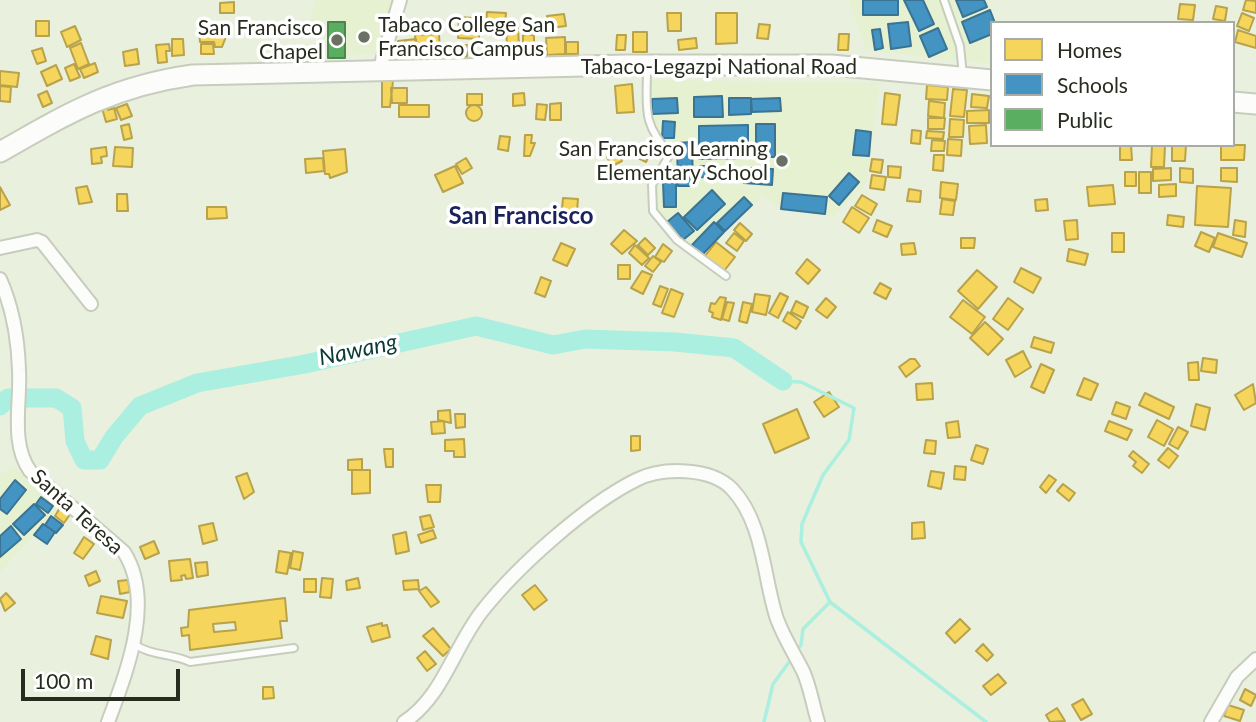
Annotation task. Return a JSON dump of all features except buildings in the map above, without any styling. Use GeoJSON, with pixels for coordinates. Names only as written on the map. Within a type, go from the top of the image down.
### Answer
{"type":"FeatureCollection","features":[{"type":"Feature","properties":{"kind":"main road","name":"Tabaco-Legazpi National Road"},"geometry":{"type":"LineString","coordinates":[[0,152],[92,101],[156,80],[193,75],[647,65],[831,65],[990,80]]}},
{"type":"Feature","properties":{"kind":"main road"},"geometry":{"type":"LineString","coordinates":[[1235,102],[1256,104]]}},
{"type":"Feature","properties":{"kind":"street"},"geometry":{"type":"LineString","coordinates":[[379,71],[400,0]]}},
{"type":"Feature","properties":{"kind":"street"},"geometry":{"type":"LineString","coordinates":[[0,248],[37,240],[42,242],[91,304]]}},
{"type":"Feature","properties":{"kind":"street","name":"Santa Teresa"},"geometry":{"type":"LineString","coordinates":[[0,279],[15,325],[19,371],[18,444],[22,461],[30,471],[124,552],[133,567],[137,621],[108,722]]}},
{"type":"Feature","properties":{"kind":"street"},"geometry":{"type":"LineString","coordinates":[[404,722],[431,700],[462,641],[483,610],[576,519],[638,478],[673,471],[703,474],[731,488],[746,509],[756,533],[786,642],[804,674],[818,722]]}},
{"type":"Feature","properties":{"kind":"street"},"geometry":{"type":"LineString","coordinates":[[1211,722],[1237,677],[1256,659]]}},
{"type":"Feature","properties":{"kind":"lane"},"geometry":{"type":"LineString","coordinates":[[944,0],[960,46],[963,77]]}},
{"type":"Feature","properties":{"kind":"lane"},"geometry":{"type":"LineString","coordinates":[[647,65],[648,123],[654,137],[670,154],[653,185],[653,211],[677,240],[726,276]]}},
{"type":"Feature","properties":{"kind":"lane"},"geometry":{"type":"LineString","coordinates":[[132,643],[145,652],[177,656],[190,662],[294,648]]}},
{"type":"Feature","properties":{"kind":"shaded area","name":"Tabaco College San Francisco Campus"},"geometry":{"type":"Polygon","coordinates":[[[316,0],[393,0],[376,54],[346,55],[346,21],[310,21],[316,0]]]}},
{"type":"Feature","properties":{"kind":"shaded area"},"geometry":{"type":"Polygon","coordinates":[[[848,0],[987,0],[994,21],[990,21],[990,64],[867,50],[848,0]]]}},
{"type":"Feature","properties":{"kind":"shaded area","name":"San Francisco Learning Elementary School"},"geometry":{"type":"Polygon","coordinates":[[[650,80],[880,83],[866,183],[834,217],[780,210],[753,186],[704,181],[753,188],[762,196],[703,256],[683,241],[654,203],[654,190],[675,158],[675,142],[662,141],[651,119],[650,80]]]}},
{"type":"Feature","properties":{"kind":"shaded area"},"geometry":{"type":"Polygon","coordinates":[[[14,467],[60,508],[0,572],[0,475],[14,467]]]}},
{"type":"Feature","properties":{"kind":"waterway","name":"Nawang"},"geometry":{"type":"LineString","coordinates":[[0,406],[8,398],[56,398],[72,408],[75,441],[84,460],[100,460],[114,437],[140,406],[197,383],[305,364],[476,326],[553,345],[585,339],[675,342],[734,348],[783,381]]}},
{"type":"Feature","properties":{"kind":"waterway"},"geometry":{"type":"LineString","coordinates":[[783,381],[801,382],[854,408],[849,440],[823,475],[802,524],[801,542],[830,602],[803,629],[801,645],[796,651]]}},
{"type":"Feature","properties":{"kind":"waterway"},"geometry":{"type":"LineString","coordinates":[[830,602],[986,722]]}},
{"type":"Feature","properties":{"kind":"waterway"},"geometry":{"type":"LineString","coordinates":[[764,722],[773,684],[792,658]]}},
{"type":"Feature","properties":{"kind":"place","name":"Tabaco College San Francisco Campus"},"geometry":{"type":"Point","coordinates":[364,37]}},
{"type":"Feature","properties":{"kind":"place","name":"San Francisco Chapel"},"geometry":{"type":"Point","coordinates":[337,40]}},
{"type":"Feature","properties":{"kind":"place","name":"San Francisco Learning Elementary School"},"geometry":{"type":"Point","coordinates":[782,161]}},
{"type":"Feature","properties":{"kind":"district","name":"San Francisco"},"geometry":{"type":"Point","coordinates":[521,216]}}]}
